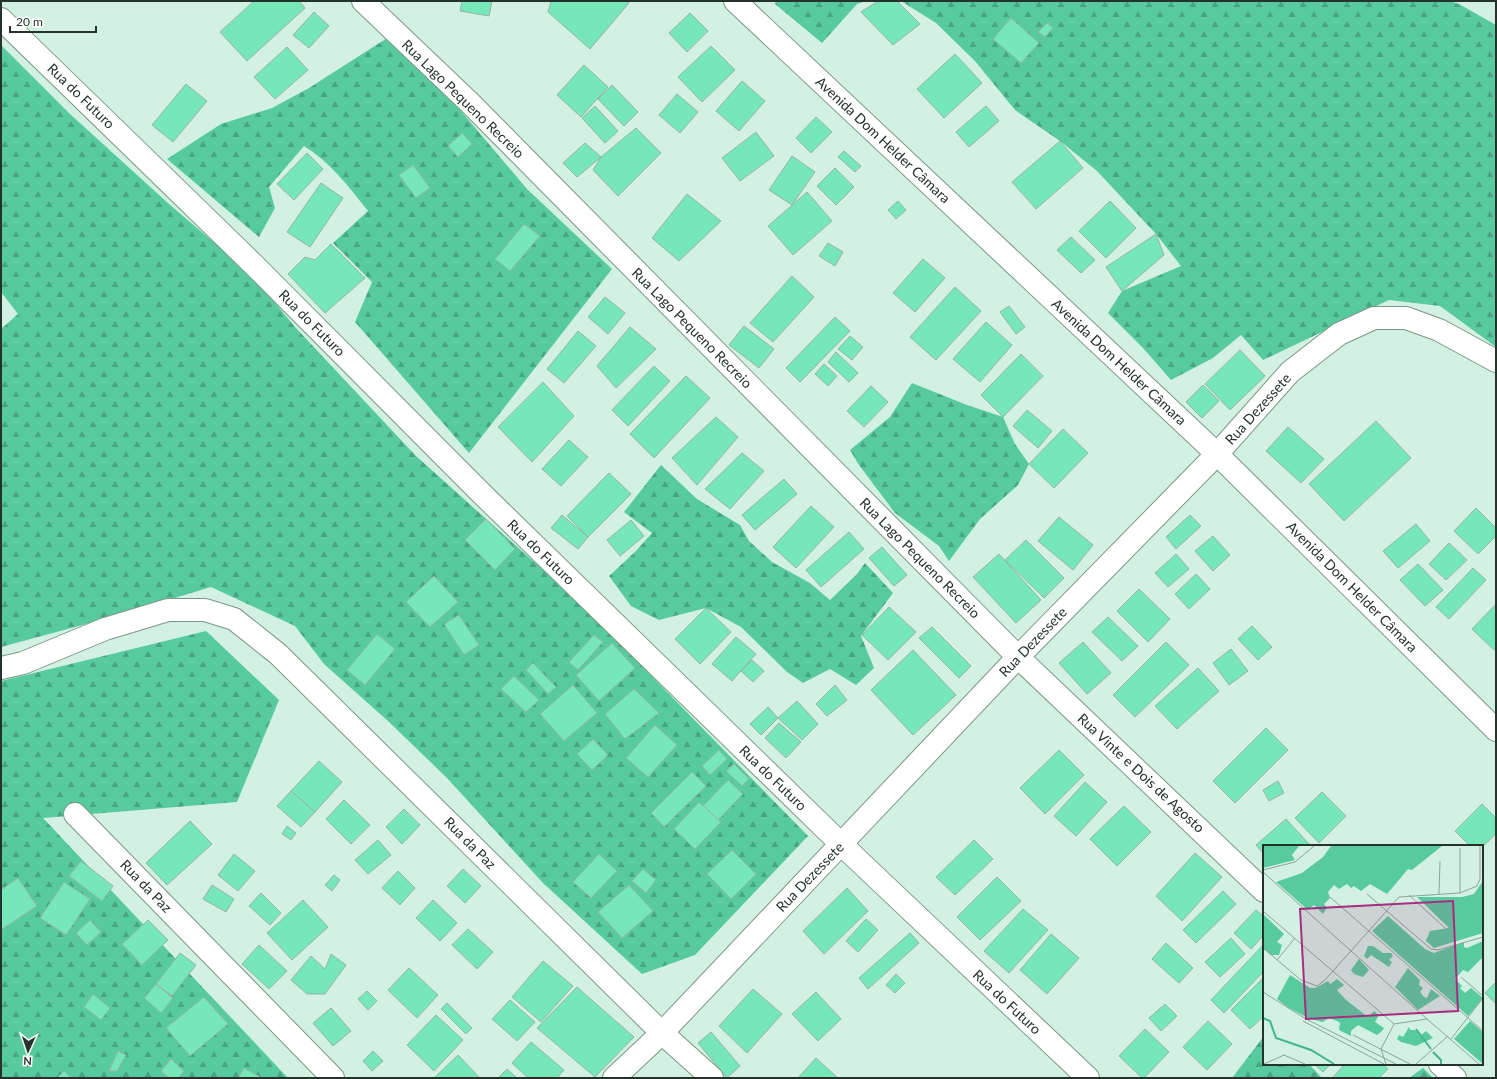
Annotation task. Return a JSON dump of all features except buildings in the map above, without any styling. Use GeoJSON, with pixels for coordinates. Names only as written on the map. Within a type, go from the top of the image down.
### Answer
{"type":"FeatureCollection","features":[{"type":"Feature","properties":{"kind":"street","name":"Rua Lago Pequeno Recreio"},"geometry":{"type":"LineString","coordinates":[[363,1],[475,109],[1018,657]]}},
{"type":"Feature","properties":{"kind":"street","name":"Avenida Dom Helder Câmara"},"geometry":{"type":"LineString","coordinates":[[736,1],[1217,454],[1496,730]]}},
{"type":"Feature","properties":{"kind":"street","name":"Rua do Futuro"},"geometry":{"type":"LineString","coordinates":[[1,19],[253,264],[480,492],[841,844],[1088,1078]]}},
{"type":"Feature","properties":{"kind":"street","name":"Rua Dezessete"},"geometry":{"type":"LineString","coordinates":[[614,1078],[662,1032],[1018,657],[1217,454],[1290,372],[1339,334],[1374,318],[1406,318],[1439,330],[1496,361]]}},
{"type":"Feature","properties":{"kind":"street","name":"Rua da Paz"},"geometry":{"type":"LineString","coordinates":[[1,668],[23,662],[106,629],[168,610],[205,610],[234,619],[278,654],[662,1032],[712,1078]]}},
{"type":"Feature","properties":{"kind":"street","name":"Rua Vinte e Dois de Agosto"},"geometry":{"type":"LineString","coordinates":[[1018,657],[1263,890]]}},
{"type":"Feature","properties":{"kind":"street","name":"Rua da Paz"},"geometry":{"type":"LineString","coordinates":[[75,814],[333,1078]]}},
{"type":"Feature","properties":{"kind":"street"},"geometry":{"type":"LineString","coordinates":[[1441,1065],[1455,1078]]}},
{"type":"Feature","properties":{"kind":"green space"},"geometry":{"type":"Polygon","coordinates":[[[776,1],[866,1],[857,4],[822,43],[775,4],[776,1]]]}},
{"type":"Feature","properties":{"kind":"green space"},"geometry":{"type":"Polygon","coordinates":[[[901,1],[1450,1],[1459,4],[1496,25],[1496,347],[1440,306],[1389,300],[1263,360],[1241,335],[1213,358],[1171,380],[1143,348],[1108,313],[1122,291],[1181,266],[1156,234],[1097,171],[1060,141],[1015,110],[975,61],[936,23],[901,1]]]}},
{"type":"Feature","properties":{"kind":"green space"},"geometry":{"type":"Polygon","coordinates":[[[395,33],[527,189],[612,269],[469,453],[355,322],[372,282],[333,243],[368,211],[331,167],[304,146],[269,187],[275,208],[259,237],[167,159],[221,124],[272,108],[309,88],[395,33]]]}},
{"type":"Feature","properties":{"kind":"green space"},"geometry":{"type":"Polygon","coordinates":[[[1,45],[70,114],[169,204],[252,275],[295,327],[416,456],[581,604],[808,836],[695,955],[642,974],[543,883],[447,778],[388,721],[324,664],[295,626],[211,587],[112,617],[1,647],[1,329],[18,314],[1,292],[1,45]]]}},
{"type":"Feature","properties":{"kind":"green space"},"geometry":{"type":"Polygon","coordinates":[[[912,383],[967,405],[1003,417],[1015,444],[1029,464],[1018,485],[980,519],[949,561],[939,546],[895,513],[859,465],[850,450],[890,417],[912,383]]]}},
{"type":"Feature","properties":{"kind":"green space"},"geometry":{"type":"Polygon","coordinates":[[[661,465],[697,499],[740,525],[749,541],[772,562],[810,583],[830,600],[857,574],[865,563],[893,593],[861,636],[874,668],[856,685],[830,669],[803,683],[787,672],[741,627],[706,608],[659,620],[631,606],[609,576],[636,551],[652,533],[624,512],[661,465]]]}},
{"type":"Feature","properties":{"kind":"green space"},"geometry":{"type":"Polygon","coordinates":[[[206,631],[279,700],[237,802],[43,818],[288,1078],[1,1078],[1,681],[206,631]]]}},
{"type":"Feature","properties":{"kind":"green space"},"geometry":{"type":"Polygon","coordinates":[[[1263,1037],[1263,1065],[1310,1065],[1322,1078],[1232,1078],[1263,1037]]]}},
{"type":"Feature","properties":{"kind":"green space"},"geometry":{"type":"Polygon","coordinates":[[[1423,1068],[1433,1078],[1409,1078],[1423,1068]]]}}]}
